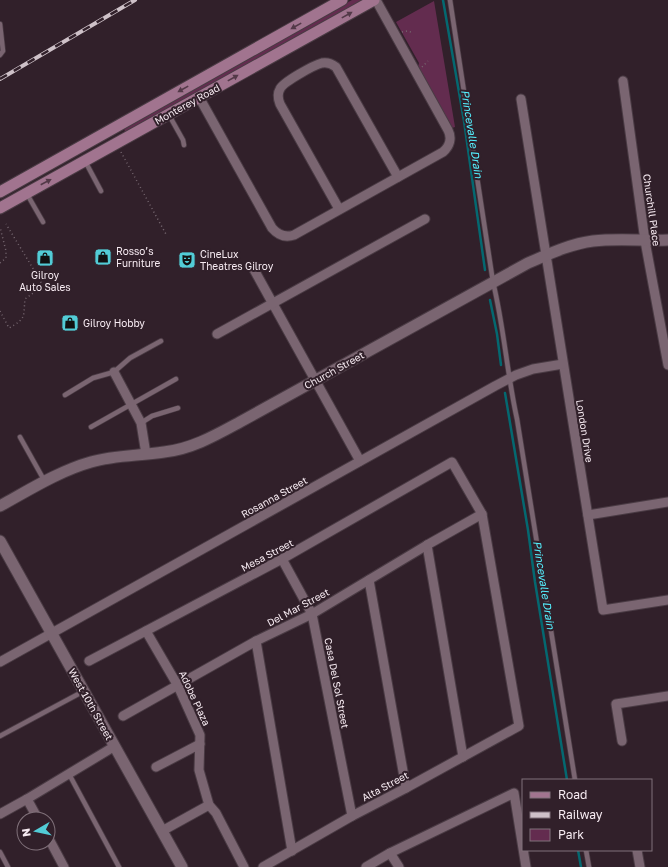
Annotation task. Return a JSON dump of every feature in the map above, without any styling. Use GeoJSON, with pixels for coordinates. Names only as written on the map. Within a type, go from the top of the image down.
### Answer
{"type":"FeatureCollection","features":[{"type":"Feature","properties":{"kind":"main road","name":"Monterey Road"},"geometry":{"type":"LineString","coordinates":[[0,192],[342,0]]}},
{"type":"Feature","properties":{"kind":"main road","name":"Monterey Road"},"geometry":{"type":"LineString","coordinates":[[0,208],[375,0]]}},
{"type":"Feature","properties":{"kind":"street"},"geometry":{"type":"LineString","coordinates":[[199,98],[272,228],[282,236],[290,236],[294,234],[443,152],[450,142],[450,134],[375,0]]}},
{"type":"Feature","properties":{"kind":"street"},"geometry":{"type":"LineString","coordinates":[[339,209],[278,100],[278,91],[283,84],[303,72],[321,63],[329,63],[336,67],[398,176]]}},
{"type":"Feature","properties":{"kind":"street","name":"Churchill Place"},"geometry":{"type":"LineString","coordinates":[[623,82],[645,241],[668,364]]}},
{"type":"Feature","properties":{"kind":"street","name":"London Drive"},"geometry":{"type":"LineString","coordinates":[[521,99],[603,610],[668,600]]}},
{"type":"Feature","properties":{"kind":"street"},"geometry":{"type":"LineString","coordinates":[[217,334],[425,219]]}},
{"type":"Feature","properties":{"kind":"street","name":"Church Street"},"geometry":{"type":"LineString","coordinates":[[0,506],[45,482],[93,461],[164,452],[198,443],[223,431],[493,282],[545,255],[567,247],[593,241],[668,240]]}},
{"type":"Feature","properties":{"kind":"street"},"geometry":{"type":"LineString","coordinates":[[252,266],[360,461]]}},
{"type":"Feature","properties":{"kind":"street","name":"Rosanna Street"},"geometry":{"type":"LineString","coordinates":[[0,662],[509,378],[533,369],[563,364]]}},
{"type":"Feature","properties":{"kind":"street"},"geometry":{"type":"LineString","coordinates":[[114,372],[141,423],[146,454]]}},
{"type":"Feature","properties":{"kind":"street","name":"Mesa Street"},"geometry":{"type":"LineString","coordinates":[[89,661],[282,559],[452,462],[482,514]]}},
{"type":"Feature","properties":{"kind":"street"},"geometry":{"type":"LineString","coordinates":[[588,515],[668,502]]}},
{"type":"Feature","properties":{"kind":"street","name":"Del Mar Street"},"geometry":{"type":"LineString","coordinates":[[123,716],[256,641],[312,614],[482,514]]}},
{"type":"Feature","properties":{"kind":"street","name":"Alta Street"},"geometry":{"type":"LineString","coordinates":[[263,867],[352,816],[519,726],[482,514]]}},
{"type":"Feature","properties":{"kind":"street","name":"West 10th Street"},"geometry":{"type":"LineString","coordinates":[[0,541],[182,867]]}},
{"type":"Feature","properties":{"kind":"street"},"geometry":{"type":"LineString","coordinates":[[427,546],[463,757]]}},
{"type":"Feature","properties":{"kind":"street","name":"Casa Del Sol Street"},"geometry":{"type":"LineString","coordinates":[[282,559],[312,614],[352,816]]}},
{"type":"Feature","properties":{"kind":"street"},"geometry":{"type":"LineString","coordinates":[[370,580],[406,788]]}},
{"type":"Feature","properties":{"kind":"street","name":"Adobe Plaza"},"geometry":{"type":"LineString","coordinates":[[146,631],[178,686],[200,735],[199,770],[209,805],[216,813],[244,867]]}},
{"type":"Feature","properties":{"kind":"street"},"geometry":{"type":"LineString","coordinates":[[256,641],[292,851]]}},
{"type":"Feature","properties":{"kind":"street"},"geometry":{"type":"LineString","coordinates":[[622,741],[616,704],[668,696]]}},
{"type":"Feature","properties":{"kind":"street"},"geometry":{"type":"LineString","coordinates":[[156,767],[200,744]]}},
{"type":"Feature","properties":{"kind":"street"},"geometry":{"type":"LineString","coordinates":[[0,814],[115,746]]}},
{"type":"Feature","properties":{"kind":"street"},"geometry":{"type":"LineString","coordinates":[[366,867],[390,853],[514,793],[522,842]]}},
{"type":"Feature","properties":{"kind":"street"},"geometry":{"type":"LineString","coordinates":[[27,799],[34,811]]}},
{"type":"Feature","properties":{"kind":"street"},"geometry":{"type":"LineString","coordinates":[[162,831],[209,805]]}},
{"type":"Feature","properties":{"kind":"street"},"geometry":{"type":"LineString","coordinates":[[55,851],[64,867]]}},
{"type":"Feature","properties":{"kind":"street"},"geometry":{"type":"LineString","coordinates":[[523,851],[526,867]]}},
{"type":"Feature","properties":{"kind":"street"},"geometry":{"type":"LineString","coordinates":[[637,851],[640,867]]}},
{"type":"Feature","properties":{"kind":"street"},"geometry":{"type":"LineString","coordinates":[[390,853],[399,867]]}},
{"type":"Feature","properties":{"kind":"lane"},"geometry":{"type":"LineString","coordinates":[[450,0],[493,282],[498,303],[575,779]]}},
{"type":"Feature","properties":{"kind":"lane"},"geometry":{"type":"LineString","coordinates":[[0,24],[3,52],[0,55]]}},
{"type":"Feature","properties":{"kind":"lane"},"geometry":{"type":"LineString","coordinates":[[169,115],[183,140],[184,145]]}},
{"type":"Feature","properties":{"kind":"lane"},"geometry":{"type":"LineString","coordinates":[[85,161],[101,191]]}},
{"type":"Feature","properties":{"kind":"lane"},"geometry":{"type":"LineString","coordinates":[[27,193],[43,222]]}},
{"type":"Feature","properties":{"kind":"lane"},"geometry":{"type":"LineString","coordinates":[[65,395],[93,378],[114,372],[130,358],[161,341]]}},
{"type":"Feature","properties":{"kind":"lane"},"geometry":{"type":"LineString","coordinates":[[91,427],[176,379]]}},
{"type":"Feature","properties":{"kind":"lane"},"geometry":{"type":"LineString","coordinates":[[141,423],[152,416],[178,408]]}},
{"type":"Feature","properties":{"kind":"lane"},"geometry":{"type":"LineString","coordinates":[[20,437],[45,482]]}},
{"type":"Feature","properties":{"kind":"lane"},"geometry":{"type":"LineString","coordinates":[[0,736],[84,691]]}},
{"type":"Feature","properties":{"kind":"lane"},"geometry":{"type":"LineString","coordinates":[[69,774],[119,867]]}},
{"type":"Feature","properties":{"kind":"lane"},"geometry":{"type":"LineString","coordinates":[[586,851],[589,867]]}},
{"type":"Feature","properties":{"kind":"lane"},"geometry":{"type":"LineString","coordinates":[[0,852],[8,867]]}},
{"type":"Feature","properties":{"kind":"path"},"geometry":{"type":"LineString","coordinates":[[402,32],[407,30],[411,32]]}},
{"type":"Feature","properties":{"kind":"path"},"geometry":{"type":"LineString","coordinates":[[422,67],[428,61]]}},
{"type":"Feature","properties":{"kind":"path"},"geometry":{"type":"LineString","coordinates":[[121,152],[167,236]]}},
{"type":"Feature","properties":{"kind":"path"},"geometry":{"type":"LineString","coordinates":[[0,311],[10,328],[23,318],[25,299],[42,285],[6,224]]}},
{"type":"Feature","properties":{"kind":"path"},"geometry":{"type":"LineString","coordinates":[[0,227],[6,251],[6,258],[0,263]]}},
{"type":"Feature","properties":{"kind":"green space"},"geometry":{"type":"Polygon","coordinates":[[[352,0],[364,0],[125,132],[124,127],[352,0]]]}},
{"type":"Feature","properties":{"kind":"green space"},"geometry":{"type":"Polygon","coordinates":[[[434,1],[455,127],[452,128],[418,67],[419,63],[396,22],[434,1]]]}},
{"type":"Feature","properties":{"kind":"waterway","name":"Princevalle Drain"},"geometry":{"type":"LineString","coordinates":[[443,0],[464,121],[485,270]]}},
{"type":"Feature","properties":{"kind":"waterway","name":"Princevalle Drain"},"geometry":{"type":"LineString","coordinates":[[490,300],[497,334],[501,365]]}},
{"type":"Feature","properties":{"kind":"waterway","name":"Princevalle Drain"},"geometry":{"type":"LineString","coordinates":[[505,393],[567,779]]}},
{"type":"Feature","properties":{"kind":"waterway","name":"Princevalle Drain"},"geometry":{"type":"LineString","coordinates":[[578,851],[581,867]]}},
{"type":"Feature","properties":{"kind":"railway"},"geometry":{"type":"LineString","coordinates":[[0,79],[135,0]]}},
{"type":"Feature","properties":{"kind":"place","name":"Rosso’s Furniture"},"geometry":{"type":"Point","coordinates":[103,257]}},
{"type":"Feature","properties":{"kind":"place","name":"Gilroy Auto Sales"},"geometry":{"type":"Point","coordinates":[45,258]}},
{"type":"Feature","properties":{"kind":"place","name":"CineLux Theatres Gilroy"},"geometry":{"type":"Point","coordinates":[187,260]}},
{"type":"Feature","properties":{"kind":"place","name":"Gilroy Hobby"},"geometry":{"type":"Point","coordinates":[70,323]}}]}
